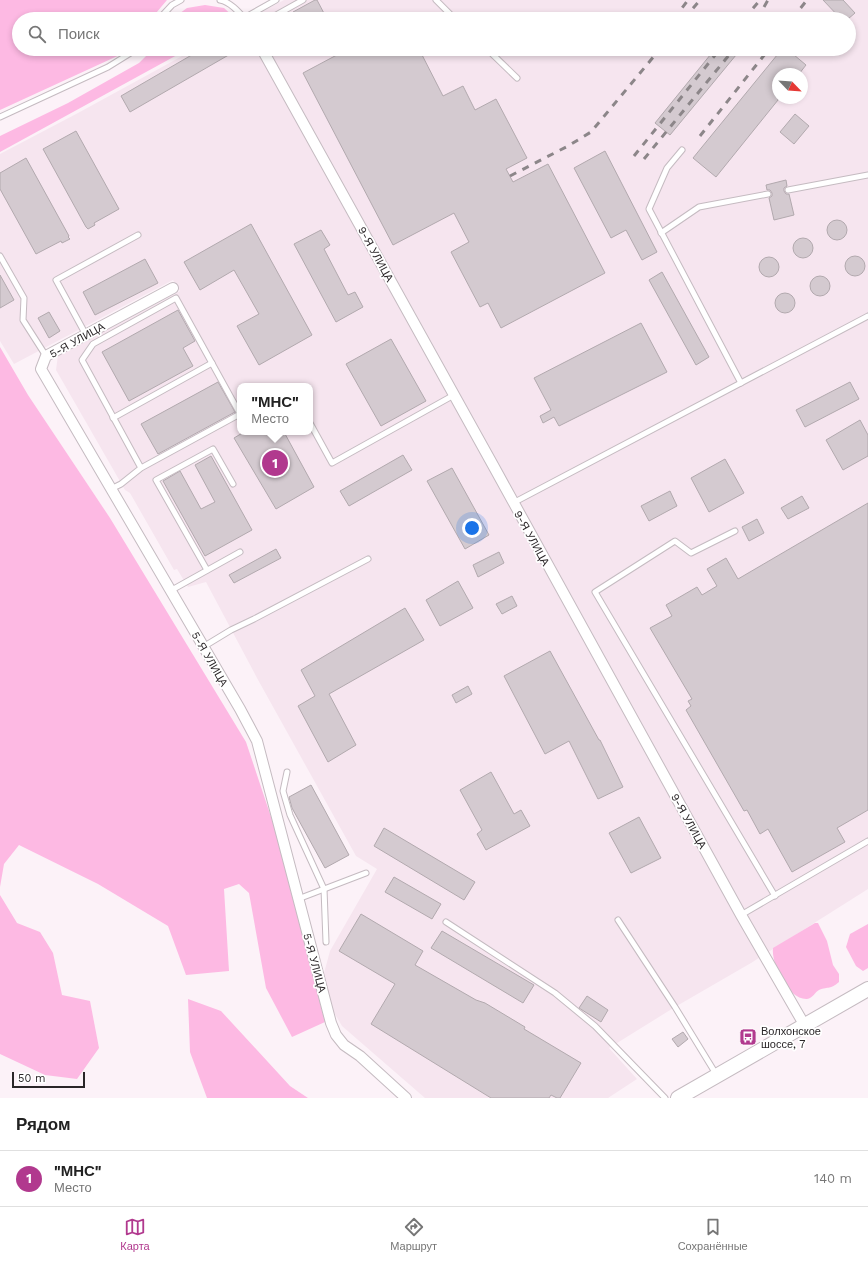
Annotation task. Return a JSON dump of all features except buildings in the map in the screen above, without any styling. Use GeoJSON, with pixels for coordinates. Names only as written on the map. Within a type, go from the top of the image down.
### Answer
{"type":"FeatureCollection","features":[{"type":"Feature","properties":{"kind":"main road"},"geometry":{"type":"LineString","coordinates":[[678,1098],[868,989]]}},
{"type":"Feature","properties":{"kind":"street","name":"9-Я УЛИЦА"},"geometry":{"type":"LineString","coordinates":[[266,56],[741,915],[805,1026]]}},
{"type":"Feature","properties":{"kind":"street","name":"5-Я УЛИЦА"},"geometry":{"type":"LineString","coordinates":[[174,288],[46,356],[40,369],[240,709],[257,741],[298,899],[336,1036],[344,1046],[360,1056],[406,1098]]}},
{"type":"Feature","properties":{"kind":"lane"},"geometry":{"type":"LineString","coordinates":[[166,12],[172,5],[181,0]]}},
{"type":"Feature","properties":{"kind":"lane"},"geometry":{"type":"LineString","coordinates":[[220,0],[235,8],[239,12]]}},
{"type":"Feature","properties":{"kind":"lane"},"geometry":{"type":"LineString","coordinates":[[255,12],[276,0]]}},
{"type":"Feature","properties":{"kind":"lane"},"geometry":{"type":"LineString","coordinates":[[282,12],[303,0]]}},
{"type":"Feature","properties":{"kind":"lane"},"geometry":{"type":"LineString","coordinates":[[436,0],[448,12]]}},
{"type":"Feature","properties":{"kind":"lane"},"geometry":{"type":"LineString","coordinates":[[0,118],[108,67],[126,56]]}},
{"type":"Feature","properties":{"kind":"lane"},"geometry":{"type":"LineString","coordinates":[[494,56],[517,78]]}},
{"type":"Feature","properties":{"kind":"lane"},"geometry":{"type":"LineString","coordinates":[[682,150],[667,168],[649,209],[741,383]]}},
{"type":"Feature","properties":{"kind":"lane"},"geometry":{"type":"LineString","coordinates":[[788,190],[868,175]]}},
{"type":"Feature","properties":{"kind":"lane"},"geometry":{"type":"LineString","coordinates":[[661,233],[699,207],[768,194]]}},
{"type":"Feature","properties":{"kind":"lane"},"geometry":{"type":"LineString","coordinates":[[86,335],[56,280],[138,235]]}},
{"type":"Feature","properties":{"kind":"lane"},"geometry":{"type":"LineString","coordinates":[[0,256],[24,298],[23,320],[46,356]]}},
{"type":"Feature","properties":{"kind":"lane"},"geometry":{"type":"LineString","coordinates":[[141,468],[82,360],[93,344],[176,298],[237,409]]}},
{"type":"Feature","properties":{"kind":"lane"},"geometry":{"type":"LineString","coordinates":[[513,503],[868,316]]}},
{"type":"Feature","properties":{"kind":"lane"},"geometry":{"type":"LineString","coordinates":[[113,418],[212,363]]}},
{"type":"Feature","properties":{"kind":"lane"},"geometry":{"type":"LineString","coordinates":[[313,428],[332,463],[454,395]]}},
{"type":"Feature","properties":{"kind":"lane"},"geometry":{"type":"LineString","coordinates":[[111,489],[121,484],[141,468],[237,416]]}},
{"type":"Feature","properties":{"kind":"lane"},"geometry":{"type":"LineString","coordinates":[[207,570],[156,480],[213,449],[233,484]]}},
{"type":"Feature","properties":{"kind":"lane"},"geometry":{"type":"LineString","coordinates":[[735,531],[691,553],[675,541],[595,592],[775,896]]}},
{"type":"Feature","properties":{"kind":"lane"},"geometry":{"type":"LineString","coordinates":[[170,591],[240,552]]}},
{"type":"Feature","properties":{"kind":"lane"},"geometry":{"type":"LineString","coordinates":[[203,647],[231,630],[368,559]]}},
{"type":"Feature","properties":{"kind":"lane"},"geometry":{"type":"LineString","coordinates":[[287,772],[283,792],[290,815],[324,889],[326,942]]}},
{"type":"Feature","properties":{"kind":"lane"},"geometry":{"type":"LineString","coordinates":[[741,915],[868,841]]}},
{"type":"Feature","properties":{"kind":"lane"},"geometry":{"type":"LineString","coordinates":[[298,899],[366,873]]}},
{"type":"Feature","properties":{"kind":"lane"},"geometry":{"type":"LineString","coordinates":[[618,920],[675,1007],[717,1076]]}},
{"type":"Feature","properties":{"kind":"lane"},"geometry":{"type":"LineString","coordinates":[[446,922],[555,993],[595,1026],[665,1098]]}},
{"type":"Feature","properties":{"kind":"shaded area"},"geometry":{"type":"Polygon","coordinates":[[[0,0],[167,0],[157,12],[12,12],[12,56],[117,56],[0,110],[0,0]]]}},
{"type":"Feature","properties":{"kind":"shaded area"},"geometry":{"type":"Polygon","coordinates":[[[284,0],[868,0],[868,889],[751,963],[675,1007],[609,1048],[637,1079],[608,1098],[425,1098],[342,1026],[332,1009],[323,977],[330,951],[377,869],[356,856],[257,678],[206,582],[188,587],[177,569],[174,570],[130,493],[125,490],[56,370],[58,355],[180,291],[173,280],[14,364],[0,341],[0,154],[182,56],[856,56],[856,12],[262,12],[284,0]]]}},
{"type":"Feature","properties":{"kind":"shaded area"},"geometry":{"type":"Polygon","coordinates":[[[205,5],[224,8],[228,12],[182,12],[187,8],[205,5]]]}},
{"type":"Feature","properties":{"kind":"shaded area"},"geometry":{"type":"Polygon","coordinates":[[[146,56],[175,56],[0,152],[0,136],[68,103],[139,63],[146,56]]]}},
{"type":"Feature","properties":{"kind":"shaded area"},"geometry":{"type":"Polygon","coordinates":[[[0,347],[28,395],[110,518],[246,742],[273,823],[325,1022],[292,1037],[266,988],[249,893],[239,884],[224,889],[229,971],[186,975],[168,926],[98,884],[19,845],[4,864],[0,887],[0,347]]]}},
{"type":"Feature","properties":{"kind":"shaded area"},"geometry":{"type":"Polygon","coordinates":[[[0,895],[17,923],[40,932],[53,953],[62,995],[90,1001],[99,1048],[77,1079],[45,1075],[0,1054],[0,895]]]}},
{"type":"Feature","properties":{"kind":"shaded area"},"geometry":{"type":"Polygon","coordinates":[[[815,923],[818,923],[827,941],[833,965],[839,974],[839,982],[831,987],[819,990],[807,999],[800,998],[793,994],[782,980],[773,955],[773,948],[815,923]]]}},
{"type":"Feature","properties":{"kind":"shaded area"},"geometry":{"type":"Polygon","coordinates":[[[868,924],[868,968],[863,971],[856,966],[846,947],[850,934],[868,924]]]}},
{"type":"Feature","properties":{"kind":"shaded area"},"geometry":{"type":"Polygon","coordinates":[[[188,999],[221,1011],[290,1086],[308,1098],[207,1098],[190,1052],[188,999]]]}},
{"type":"Feature","properties":{"kind":"railway"},"geometry":{"type":"LineString","coordinates":[[679,12],[688,0]]}},
{"type":"Feature","properties":{"kind":"railway"},"geometry":{"type":"LineString","coordinates":[[690,12],[700,0]]}},
{"type":"Feature","properties":{"kind":"railway"},"geometry":{"type":"LineString","coordinates":[[750,12],[760,0]]}},
{"type":"Feature","properties":{"kind":"railway"},"geometry":{"type":"LineString","coordinates":[[761,12],[768,0]]}},
{"type":"Feature","properties":{"kind":"railway"},"geometry":{"type":"LineString","coordinates":[[798,12],[807,0]]}},
{"type":"Feature","properties":{"kind":"railway"},"geometry":{"type":"LineString","coordinates":[[510,176],[568,146],[591,132],[654,56]]}},
{"type":"Feature","properties":{"kind":"railway"},"geometry":{"type":"LineString","coordinates":[[634,156],[714,56]]}},
{"type":"Feature","properties":{"kind":"railway"},"geometry":{"type":"LineString","coordinates":[[644,159],[728,56]]}},
{"type":"Feature","properties":{"kind":"railway"},"geometry":{"type":"LineString","coordinates":[[700,136],[763,56]]}},
{"type":"Feature","properties":{"kind":"place","name":"\"МНС\""},"geometry":{"type":"Point","coordinates":[275,463]}},
{"type":"Feature","properties":{"kind":"place","name":"Волхонское шоссе, 7"},"geometry":{"type":"Point","coordinates":[748,1037]}}]}
